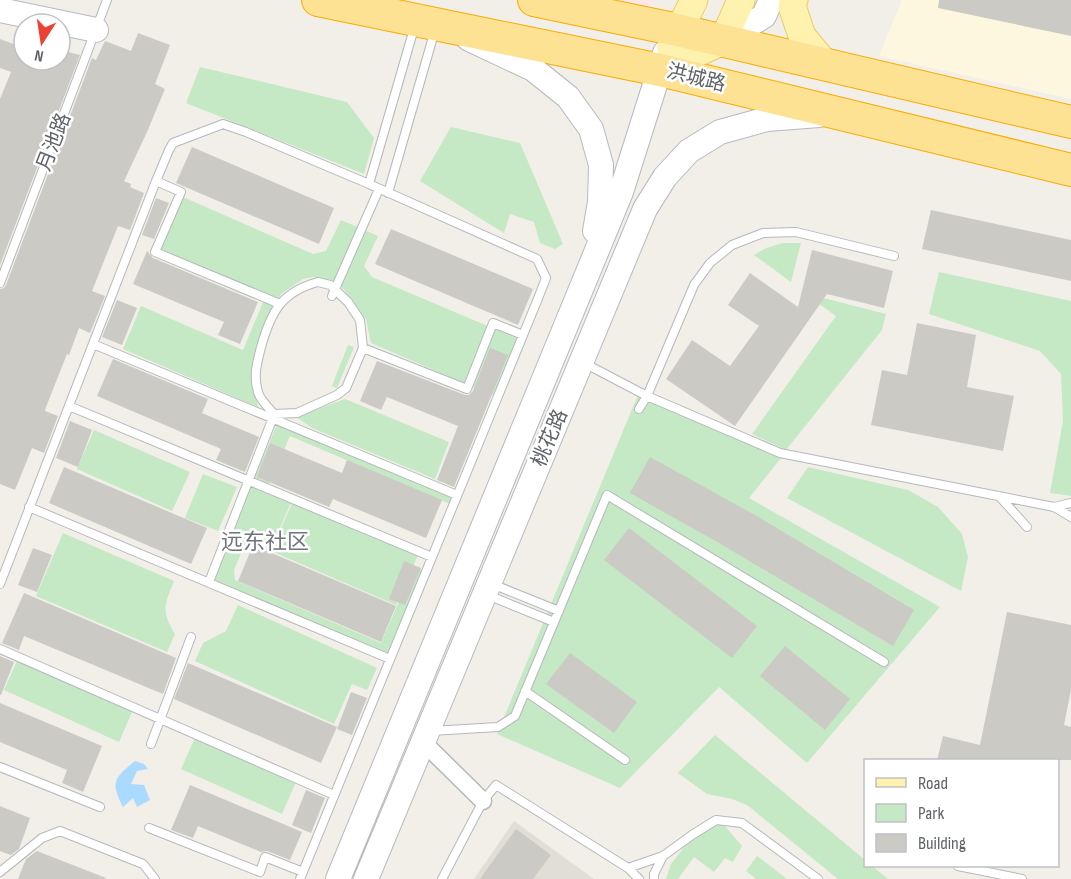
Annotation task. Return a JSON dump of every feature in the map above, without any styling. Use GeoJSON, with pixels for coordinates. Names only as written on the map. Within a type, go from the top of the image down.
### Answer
{"type":"FeatureCollection","features":[{"type":"Feature","properties":{"kind":"highway","name":"洪城路"},"geometry":{"type":"LineString","coordinates":[[318,0],[660,70],[1071,170]]}},
{"type":"Feature","properties":{"kind":"highway"},"geometry":{"type":"LineString","coordinates":[[534,0],[678,20],[723,41],[1071,122]]}},
{"type":"Feature","properties":{"kind":"main road"},"geometry":{"type":"LineString","coordinates":[[660,70],[678,20],[694,0]]}},
{"type":"Feature","properties":{"kind":"main road"},"geometry":{"type":"LineString","coordinates":[[723,41],[741,0]]}},
{"type":"Feature","properties":{"kind":"main road"},"geometry":{"type":"LineString","coordinates":[[660,70],[723,41],[764,16],[771,0]]}},
{"type":"Feature","properties":{"kind":"main road"},"geometry":{"type":"LineString","coordinates":[[794,0],[792,6],[802,36],[826,65]]}},
{"type":"Feature","properties":{"kind":"main road"},"geometry":{"type":"LineString","coordinates":[[0,10],[96,30]]}},
{"type":"Feature","properties":{"kind":"main road"},"geometry":{"type":"LineString","coordinates":[[427,22],[533,69],[568,97],[591,129],[602,165],[600,202],[586,277]]}},
{"type":"Feature","properties":{"kind":"main road","name":"桃花路"},"geometry":{"type":"LineString","coordinates":[[338,879],[621,192],[660,70]]}},
{"type":"Feature","properties":{"kind":"main road","name":"桃花路"},"geometry":{"type":"LineString","coordinates":[[366,879],[645,209],[665,177],[689,151],[720,132],[766,119],[838,113]]}},
{"type":"Feature","properties":{"kind":"street"},"geometry":{"type":"LineString","coordinates":[[425,737],[483,801]]}},
{"type":"Feature","properties":{"kind":"lane","name":"月池路"},"geometry":{"type":"LineString","coordinates":[[0,283],[107,0]]}},
{"type":"Feature","properties":{"kind":"lane"},"geometry":{"type":"LineString","coordinates":[[369,184],[427,22]]}},
{"type":"Feature","properties":{"kind":"lane"},"geometry":{"type":"LineString","coordinates":[[388,193],[427,22]]}},
{"type":"Feature","properties":{"kind":"lane"},"geometry":{"type":"LineString","coordinates":[[0,584],[156,181],[173,143],[223,124],[369,184],[537,259],[546,278],[301,875],[265,857],[260,872],[149,828]]}},
{"type":"Feature","properties":{"kind":"lane"},"geometry":{"type":"LineString","coordinates":[[156,181],[181,192],[154,252],[280,304]]}},
{"type":"Feature","properties":{"kind":"lane"},"geometry":{"type":"LineString","coordinates":[[333,293],[379,189]]}},
{"type":"Feature","properties":{"kind":"lane"},"geometry":{"type":"LineString","coordinates":[[639,409],[647,396],[694,285],[710,263],[732,245],[763,233],[796,232],[894,256]]}},
{"type":"Feature","properties":{"kind":"lane"},"geometry":{"type":"LineString","coordinates":[[318,282],[330,285],[333,293],[348,302],[360,320],[363,348],[346,388],[337,395],[297,413],[274,414],[258,395],[255,370],[273,312],[287,296],[302,286],[318,282]]}},
{"type":"Feature","properties":{"kind":"lane"},"geometry":{"type":"LineString","coordinates":[[363,348],[467,389],[493,323],[523,335]]}},
{"type":"Feature","properties":{"kind":"lane"},"geometry":{"type":"LineString","coordinates":[[93,344],[274,414],[457,495]]}},
{"type":"Feature","properties":{"kind":"lane"},"geometry":{"type":"LineString","coordinates":[[582,362],[647,396],[780,453],[1054,507],[1071,518]]}},
{"type":"Feature","properties":{"kind":"lane"},"geometry":{"type":"LineString","coordinates":[[69,406],[432,557]]}},
{"type":"Feature","properties":{"kind":"lane"},"geometry":{"type":"LineString","coordinates":[[209,582],[274,414]]}},
{"type":"Feature","properties":{"kind":"lane"},"geometry":{"type":"LineString","coordinates":[[425,737],[498,727],[515,716],[607,495],[884,662]]}},
{"type":"Feature","properties":{"kind":"lane"},"geometry":{"type":"LineString","coordinates":[[999,496],[1027,527]]}},
{"type":"Feature","properties":{"kind":"lane"},"geometry":{"type":"LineString","coordinates":[[1054,507],[1071,503]]}},
{"type":"Feature","properties":{"kind":"lane"},"geometry":{"type":"LineString","coordinates":[[29,507],[390,659]]}},
{"type":"Feature","properties":{"kind":"lane"},"geometry":{"type":"LineString","coordinates":[[487,589],[559,611]]}},
{"type":"Feature","properties":{"kind":"lane"},"geometry":{"type":"LineString","coordinates":[[487,589],[554,622]]}},
{"type":"Feature","properties":{"kind":"lane"},"geometry":{"type":"LineString","coordinates":[[151,744],[191,637]]}},
{"type":"Feature","properties":{"kind":"lane"},"geometry":{"type":"LineString","coordinates":[[0,649],[334,795]]}},
{"type":"Feature","properties":{"kind":"lane"},"geometry":{"type":"LineString","coordinates":[[525,691],[626,760]]}},
{"type":"Feature","properties":{"kind":"lane"},"geometry":{"type":"LineString","coordinates":[[0,767],[99,807]]}},
{"type":"Feature","properties":{"kind":"lane"},"geometry":{"type":"LineString","coordinates":[[442,879],[483,801],[496,784],[628,867],[639,879]]}},
{"type":"Feature","properties":{"kind":"lane"},"geometry":{"type":"LineString","coordinates":[[628,867],[663,856],[716,820],[742,823],[818,879]]}},
{"type":"Feature","properties":{"kind":"lane"},"geometry":{"type":"LineString","coordinates":[[0,872],[42,838],[60,831],[143,864],[155,879]]}},
{"type":"Feature","properties":{"kind":"lane"},"geometry":{"type":"LineString","coordinates":[[654,879],[654,874],[663,856]]}},
{"type":"Feature","properties":{"kind":"lane"},"geometry":{"type":"LineString","coordinates":[[963,867],[1022,879]]}},
{"type":"Feature","properties":{"kind":"shaded area"},"geometry":{"type":"Polygon","coordinates":[[[567,0],[654,0],[651,6],[629,13],[567,0]]]}},
{"type":"Feature","properties":{"kind":"shaded area"},"geometry":{"type":"Polygon","coordinates":[[[902,0],[1071,0],[1071,99],[879,56],[902,0]]]}},
{"type":"Feature","properties":{"kind":"shaded area"},"geometry":{"type":"Polygon","coordinates":[[[514,821],[594,879],[474,879],[514,821]]]}},
{"type":"Feature","properties":{"kind":"green space"},"geometry":{"type":"Polygon","coordinates":[[[200,67],[347,102],[374,138],[364,174],[186,103],[200,67]]]}},
{"type":"Feature","properties":{"kind":"green space"},"geometry":{"type":"Polygon","coordinates":[[[451,127],[520,143],[563,244],[555,249],[540,243],[534,222],[510,214],[504,233],[420,181],[451,127]]]}},
{"type":"Feature","properties":{"kind":"green space"},"geometry":{"type":"Polygon","coordinates":[[[183,197],[313,254],[326,251],[341,220],[378,236],[364,266],[372,277],[518,339],[494,396],[371,343],[366,319],[338,282],[313,277],[303,279],[281,294],[263,326],[252,373],[258,407],[123,349],[141,306],[243,350],[266,295],[159,252],[183,197]]]}},
{"type":"Feature","properties":{"kind":"green space"},"geometry":{"type":"Polygon","coordinates":[[[783,243],[801,243],[791,282],[754,255],[766,248],[783,243]]]}},
{"type":"Feature","properties":{"kind":"green space"},"geometry":{"type":"Polygon","coordinates":[[[939,272],[1071,301],[1071,496],[1050,493],[1063,421],[1061,374],[1040,351],[929,314],[939,272]]]}},
{"type":"Feature","properties":{"kind":"green space"},"geometry":{"type":"Polygon","coordinates":[[[804,293],[886,314],[882,330],[786,450],[752,434],[836,316],[804,293]]]}},
{"type":"Feature","properties":{"kind":"green space"},"geometry":{"type":"Polygon","coordinates":[[[348,345],[354,347],[337,388],[332,386],[348,345]]]}},
{"type":"Feature","properties":{"kind":"green space"},"geometry":{"type":"Polygon","coordinates":[[[638,395],[781,458],[749,498],[940,607],[807,763],[719,687],[620,788],[497,734],[638,395]]]}},
{"type":"Feature","properties":{"kind":"green space"},"geometry":{"type":"Polygon","coordinates":[[[345,399],[449,442],[435,479],[312,428],[296,417],[345,399]]]}},
{"type":"Feature","properties":{"kind":"green space"},"geometry":{"type":"Polygon","coordinates":[[[278,422],[453,494],[450,504],[290,436],[267,489],[292,500],[273,544],[249,535],[234,570],[235,580],[381,643],[414,567],[425,571],[388,656],[211,581],[278,422]]]}},
{"type":"Feature","properties":{"kind":"green space"},"geometry":{"type":"Polygon","coordinates":[[[94,430],[190,472],[172,511],[77,469],[94,430]]]}},
{"type":"Feature","properties":{"kind":"green space"},"geometry":{"type":"Polygon","coordinates":[[[808,467],[908,490],[938,507],[962,534],[968,557],[961,591],[787,498],[808,467]]]}},
{"type":"Feature","properties":{"kind":"green space"},"geometry":{"type":"Polygon","coordinates":[[[203,474],[237,487],[218,531],[185,518],[203,474]]]}},
{"type":"Feature","properties":{"kind":"green space"},"geometry":{"type":"Polygon","coordinates":[[[293,501],[418,555],[396,605],[271,551],[293,501]]]}},
{"type":"Feature","properties":{"kind":"green space"},"geometry":{"type":"Polygon","coordinates":[[[63,533],[174,581],[168,597],[166,614],[175,634],[167,652],[36,596],[63,533]]]}},
{"type":"Feature","properties":{"kind":"green space"},"geometry":{"type":"Polygon","coordinates":[[[238,605],[377,668],[367,690],[352,684],[334,724],[195,661],[203,643],[226,631],[238,605]]]}},
{"type":"Feature","properties":{"kind":"green space"},"geometry":{"type":"Polygon","coordinates":[[[17,661],[132,712],[119,742],[4,690],[17,661]]]}},
{"type":"Feature","properties":{"kind":"green space"},"geometry":{"type":"Polygon","coordinates":[[[715,735],[864,859],[864,867],[873,867],[888,879],[838,879],[747,805],[732,799],[707,794],[678,773],[715,735]]]}},
{"type":"Feature","properties":{"kind":"green space"},"geometry":{"type":"Polygon","coordinates":[[[195,738],[296,782],[282,814],[181,769],[195,738]]]}},
{"type":"Feature","properties":{"kind":"green space"},"geometry":{"type":"Polygon","coordinates":[[[712,825],[724,825],[742,846],[733,862],[725,858],[714,872],[694,857],[678,879],[666,879],[671,864],[688,842],[712,825]]]}},
{"type":"Feature","properties":{"kind":"green space"},"geometry":{"type":"Polygon","coordinates":[[[757,856],[787,879],[756,879],[746,871],[757,856]]]}},
{"type":"Feature","properties":{"kind":"water"},"geometry":{"type":"Polygon","coordinates":[[[135,761],[144,764],[148,769],[137,771],[131,784],[144,785],[150,800],[137,807],[133,798],[123,807],[116,792],[116,781],[122,772],[135,761]]]}},
{"type":"Feature","properties":{"kind":"building"},"geometry":{"type":"Polygon","coordinates":[[[939,0],[1071,0],[1071,36],[938,8],[939,0]]]}},
{"type":"Feature","properties":{"kind":"building"},"geometry":{"type":"Polygon","coordinates":[[[138,33],[170,45],[155,84],[165,89],[124,181],[131,184],[130,187],[144,193],[130,230],[118,226],[92,291],[105,296],[90,333],[79,328],[46,407],[45,411],[58,416],[44,453],[32,448],[15,490],[0,484],[0,289],[6,285],[92,58],[96,60],[105,41],[131,51],[138,33]]]}},
{"type":"Feature","properties":{"kind":"building"},"geometry":{"type":"Polygon","coordinates":[[[0,39],[12,44],[12,72],[72,72],[72,53],[80,55],[0,265],[0,99],[11,72],[0,68],[0,39]]]}},
{"type":"Feature","properties":{"kind":"building"},"geometry":{"type":"Polygon","coordinates":[[[192,147],[334,208],[319,244],[176,183],[192,147]]]}},
{"type":"Feature","properties":{"kind":"building"},"geometry":{"type":"Polygon","coordinates":[[[156,198],[169,203],[154,239],[142,235],[156,198]]]}},
{"type":"Feature","properties":{"kind":"building"},"geometry":{"type":"Polygon","coordinates":[[[931,210],[1071,240],[1071,281],[922,249],[931,210]]]}},
{"type":"Feature","properties":{"kind":"building"},"geometry":{"type":"Polygon","coordinates":[[[391,229],[533,289],[518,325],[375,264],[391,229]]]}},
{"type":"Feature","properties":{"kind":"building"},"geometry":{"type":"Polygon","coordinates":[[[812,250],[893,271],[884,308],[827,294],[735,426],[666,379],[692,340],[730,366],[759,326],[728,305],[750,273],[798,307],[812,250]]]}},
{"type":"Feature","properties":{"kind":"building"},"geometry":{"type":"Polygon","coordinates":[[[147,251],[153,258],[258,302],[240,344],[218,335],[224,322],[133,284],[147,251]]]}},
{"type":"Feature","properties":{"kind":"building"},"geometry":{"type":"Polygon","coordinates":[[[117,300],[137,308],[122,345],[102,337],[117,300]]]}},
{"type":"Feature","properties":{"kind":"building"},"geometry":{"type":"Polygon","coordinates":[[[917,323],[976,335],[967,387],[1014,396],[1003,451],[871,425],[882,370],[907,375],[917,323]]]}},
{"type":"Feature","properties":{"kind":"building"},"geometry":{"type":"Polygon","coordinates":[[[490,348],[508,355],[454,487],[437,480],[458,426],[387,397],[381,410],[360,401],[377,361],[469,395],[473,391],[490,348]]]}},
{"type":"Feature","properties":{"kind":"building"},"geometry":{"type":"Polygon","coordinates":[[[113,359],[208,399],[202,413],[259,437],[245,472],[216,460],[221,449],[97,396],[113,359]]]}},
{"type":"Feature","properties":{"kind":"building"},"geometry":{"type":"Polygon","coordinates":[[[70,421],[92,430],[78,467],[56,458],[70,421]]]}},
{"type":"Feature","properties":{"kind":"building"},"geometry":{"type":"Polygon","coordinates":[[[270,443],[342,473],[347,460],[442,500],[426,538],[333,499],[329,507],[257,477],[270,443]]]}},
{"type":"Feature","properties":{"kind":"building"},"geometry":{"type":"Polygon","coordinates":[[[650,457],[755,515],[914,610],[893,646],[630,493],[650,457]]]}},
{"type":"Feature","properties":{"kind":"building"},"geometry":{"type":"Polygon","coordinates":[[[64,467],[207,528],[191,564],[49,503],[64,467]]]}},
{"type":"Feature","properties":{"kind":"building"},"geometry":{"type":"Polygon","coordinates":[[[629,528],[757,626],[732,658],[604,560],[629,528]]]}},
{"type":"Feature","properties":{"kind":"building"},"geometry":{"type":"Polygon","coordinates":[[[253,545],[396,606],[381,642],[238,581],[253,545]]]}},
{"type":"Feature","properties":{"kind":"building"},"geometry":{"type":"Polygon","coordinates":[[[33,548],[52,555],[37,592],[18,585],[33,548]]]}},
{"type":"Feature","properties":{"kind":"building"},"geometry":{"type":"Polygon","coordinates":[[[404,561],[421,568],[405,605],[389,599],[404,561]]]}},
{"type":"Feature","properties":{"kind":"building"},"geometry":{"type":"Polygon","coordinates":[[[24,593],[176,658],[163,694],[24,636],[19,650],[2,643],[24,593]]]}},
{"type":"Feature","properties":{"kind":"building"},"geometry":{"type":"Polygon","coordinates":[[[1007,612],[1071,625],[1071,690],[1064,725],[1071,727],[1071,760],[937,759],[943,736],[980,745],[1007,612]]]}},
{"type":"Feature","properties":{"kind":"building"},"geometry":{"type":"Polygon","coordinates":[[[785,646],[850,699],[825,730],[760,676],[785,646]]]}},
{"type":"Feature","properties":{"kind":"building"},"geometry":{"type":"Polygon","coordinates":[[[570,653],[637,702],[614,733],[546,684],[570,653]]]}},
{"type":"Feature","properties":{"kind":"building"},"geometry":{"type":"Polygon","coordinates":[[[0,656],[14,662],[1,695],[0,695],[0,656]]]}},
{"type":"Feature","properties":{"kind":"building"},"geometry":{"type":"Polygon","coordinates":[[[188,663],[337,727],[321,763],[174,699],[188,663]]]}},
{"type":"Feature","properties":{"kind":"building"},"geometry":{"type":"Polygon","coordinates":[[[351,692],[367,698],[352,735],[337,729],[351,692]]]}},
{"type":"Feature","properties":{"kind":"building"},"geometry":{"type":"Polygon","coordinates":[[[0,703],[102,746],[83,792],[62,783],[67,770],[0,742],[0,703]]]}},
{"type":"Feature","properties":{"kind":"building"},"geometry":{"type":"Polygon","coordinates":[[[190,785],[302,832],[290,860],[267,851],[261,852],[198,826],[193,838],[171,830],[190,785]]]}},
{"type":"Feature","properties":{"kind":"building"},"geometry":{"type":"Polygon","coordinates":[[[306,790],[325,798],[311,833],[292,825],[306,790]]]}},
{"type":"Feature","properties":{"kind":"building"},"geometry":{"type":"Polygon","coordinates":[[[0,806],[30,818],[19,849],[11,855],[0,851],[0,806]]]}},
{"type":"Feature","properties":{"kind":"building"},"geometry":{"type":"Polygon","coordinates":[[[516,829],[551,855],[533,879],[480,879],[516,829]]]}},
{"type":"Feature","properties":{"kind":"building"},"geometry":{"type":"Polygon","coordinates":[[[37,851],[106,879],[18,879],[26,859],[37,851]]]}},
{"type":"Feature","properties":{"kind":"district","name":"远东社区"},"geometry":{"type":"Point","coordinates":[265,542]}}]}
